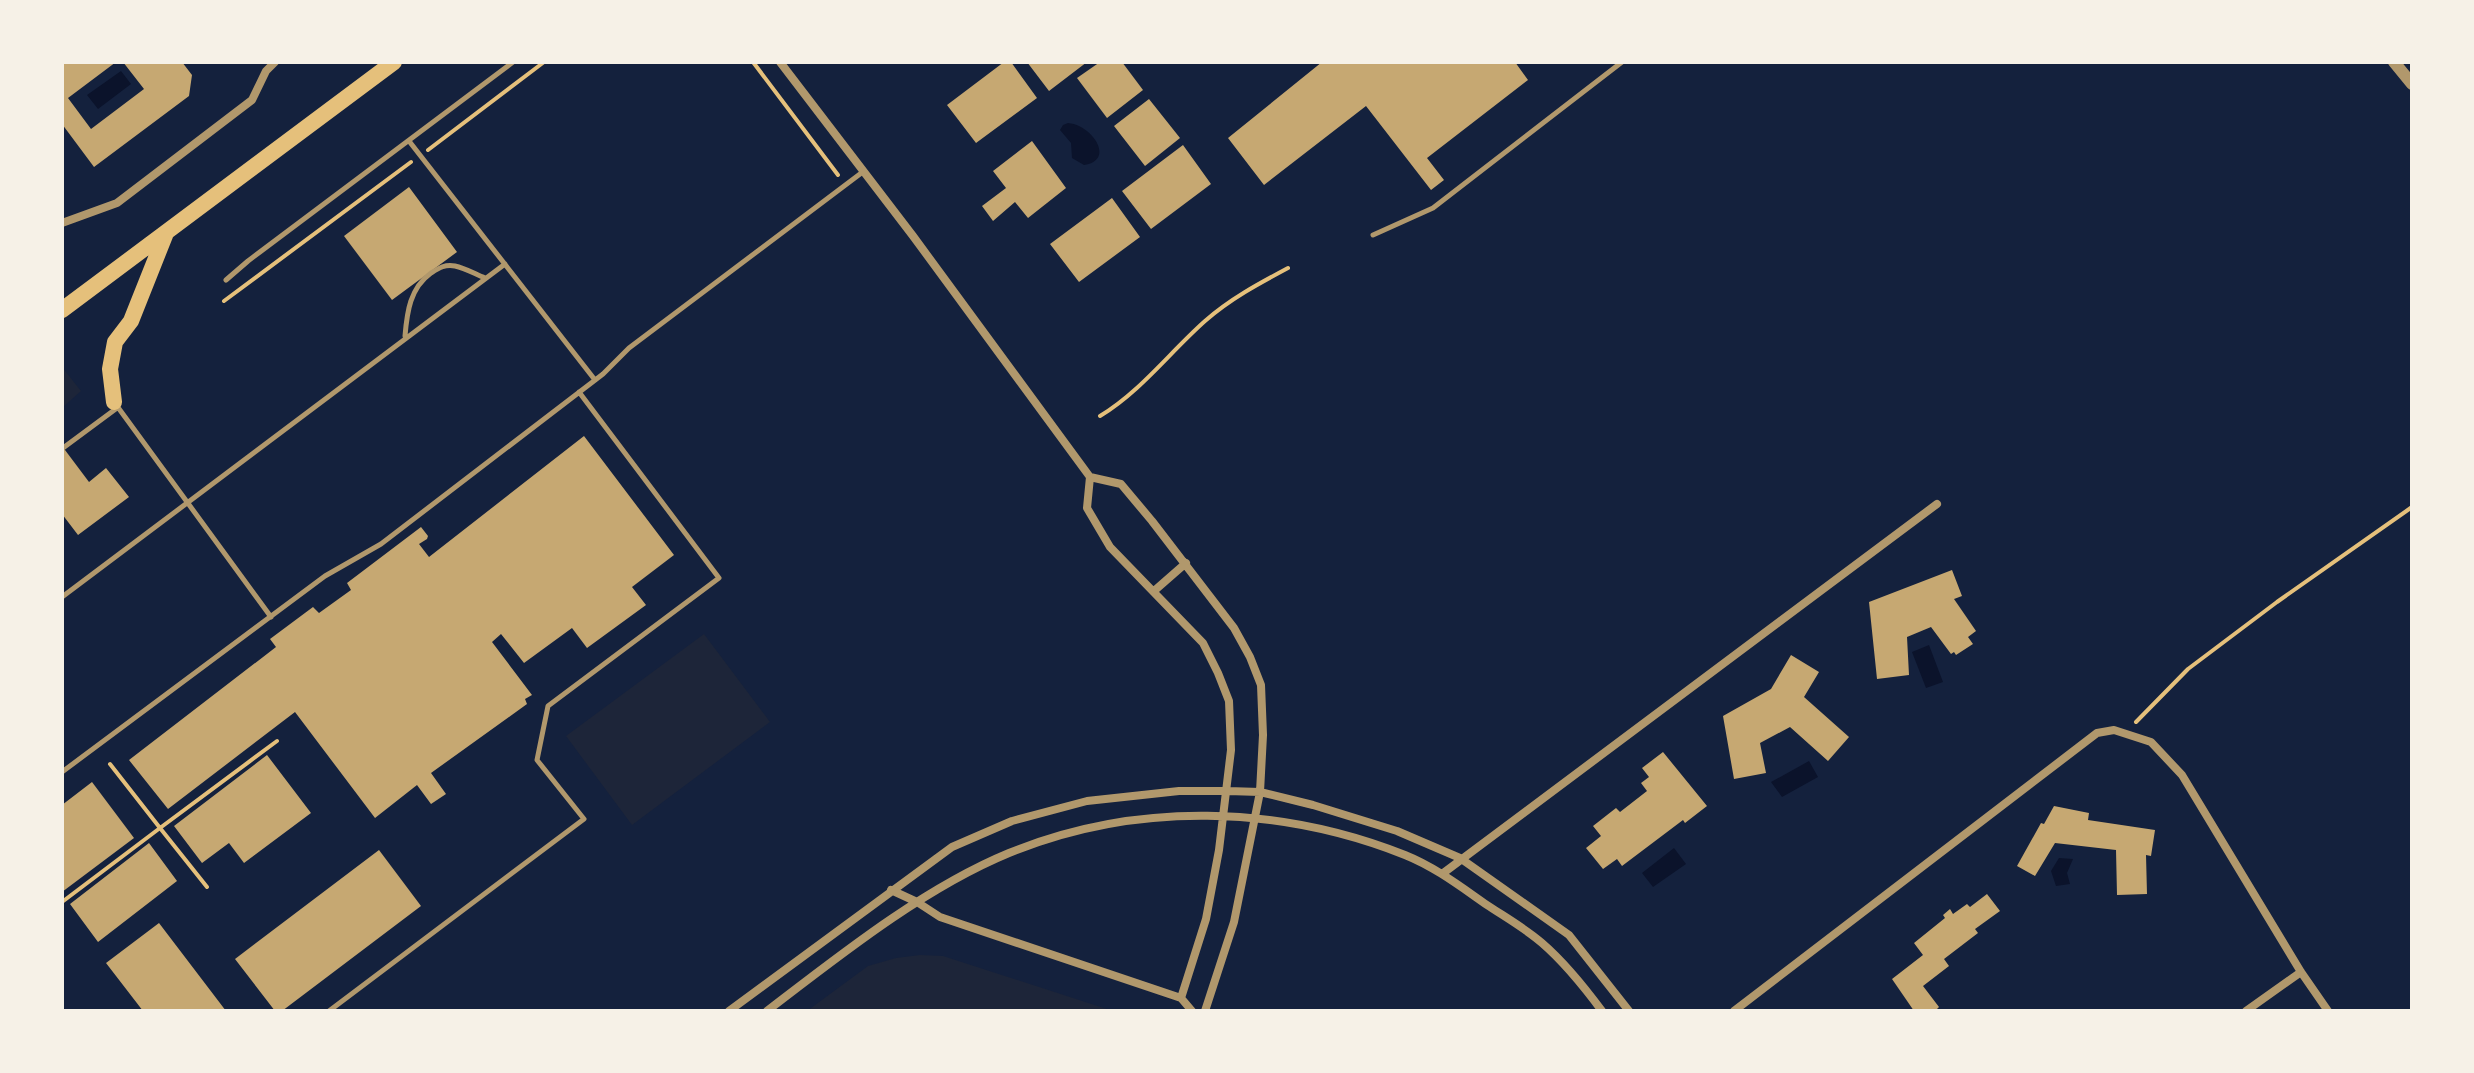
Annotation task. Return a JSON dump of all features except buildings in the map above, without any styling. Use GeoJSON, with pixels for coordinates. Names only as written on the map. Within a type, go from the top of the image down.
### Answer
{"type":"FeatureCollection","features":[{"type":"Feature","properties":{"kind":"main road"},"geometry":{"type":"LineString","coordinates":[[62,310],[394,62]]}},
{"type":"Feature","properties":{"kind":"main road"},"geometry":{"type":"LineString","coordinates":[[116,404],[110,369],[115,342],[131,321],[166,233]]}},
{"type":"Feature","properties":{"kind":"street"},"geometry":{"type":"LineString","coordinates":[[257,62],[266,71]]}},
{"type":"Feature","properties":{"kind":"street"},"geometry":{"type":"LineString","coordinates":[[62,223],[117,203],[252,100],[266,71],[275,62]]}},
{"type":"Feature","properties":{"kind":"street"},"geometry":{"type":"LineString","coordinates":[[780,62],[865,171],[1090,477],[1121,484],[1186,563],[1234,628],[1250,657],[1261,685],[1263,735],[1260,792],[1234,922],[1205,1011]]}},
{"type":"Feature","properties":{"kind":"street"},"geometry":{"type":"LineString","coordinates":[[2394,62],[2412,84]]}},
{"type":"Feature","properties":{"kind":"street"},"geometry":{"type":"LineString","coordinates":[[1090,477],[1087,508],[1110,547],[1203,643],[1229,701],[1231,750],[1225,816],[1206,919],[1181,998]]}},
{"type":"Feature","properties":{"kind":"street"},"geometry":{"type":"LineString","coordinates":[[1442,874],[1937,504]]}},
{"type":"Feature","properties":{"kind":"street"},"geometry":{"type":"LineString","coordinates":[[1154,591],[1186,563]]}},
{"type":"Feature","properties":{"kind":"street"},"geometry":{"type":"LineString","coordinates":[[1734,1011],[2097,733],[2114,730],[2151,742],[2182,775],[2301,972],[2328,1011]]}},
{"type":"Feature","properties":{"kind":"street"},"geometry":{"type":"LineString","coordinates":[[729,1011],[952,847],[1012,821],[1087,801],[1179,791],[1228,791],[1260,792],[1397,831],[1460,858],[1569,935],[1629,1011]]}},
{"type":"Feature","properties":{"kind":"street"},"geometry":{"type":"LineString","coordinates":[[767,1011],[917,902],[1009,853],[1049,839],[1142,818],[1225,816],[1255,817],[1323,828],[1406,856],[1442,874],[1542,943],[1602,1011]]}},
{"type":"Feature","properties":{"kind":"street"},"geometry":{"type":"LineString","coordinates":[[891,890],[940,917],[1181,998],[1192,1011]]}},
{"type":"Feature","properties":{"kind":"street"},"geometry":{"type":"LineString","coordinates":[[2246,1011],[2301,972]]}},
{"type":"Feature","properties":{"kind":"lane"},"geometry":{"type":"LineString","coordinates":[[226,280],[513,62]]}},
{"type":"Feature","properties":{"kind":"lane"},"geometry":{"type":"LineString","coordinates":[[1373,235],[1433,208],[1622,62]]}},
{"type":"Feature","properties":{"kind":"lane"},"geometry":{"type":"LineString","coordinates":[[409,141],[595,380]]}},
{"type":"Feature","properties":{"kind":"lane"},"geometry":{"type":"LineString","coordinates":[[62,772],[325,576],[381,544],[595,380],[629,348],[865,171]]}},
{"type":"Feature","properties":{"kind":"lane"},"geometry":{"type":"LineString","coordinates":[[62,597],[505,264]]}},
{"type":"Feature","properties":{"kind":"lane"},"geometry":{"type":"LineString","coordinates":[[405,337],[408,308],[425,277],[443,265],[485,278]]}},
{"type":"Feature","properties":{"kind":"lane"},"geometry":{"type":"LineString","coordinates":[[329,1011],[584,819],[537,760],[548,706],[719,578],[579,392]]}},
{"type":"Feature","properties":{"kind":"lane"},"geometry":{"type":"LineString","coordinates":[[63,448],[116,404],[271,617]]}},
{"type":"Feature","properties":{"kind":"path"},"geometry":{"type":"LineString","coordinates":[[224,301],[544,62]]}},
{"type":"Feature","properties":{"kind":"path"},"geometry":{"type":"LineString","coordinates":[[753,62],[846,185]]}},
{"type":"Feature","properties":{"kind":"path"},"geometry":{"type":"LineString","coordinates":[[1100,416],[1124,401],[1205,321],[1227,304],[1288,268]]}},
{"type":"Feature","properties":{"kind":"path"},"geometry":{"type":"LineString","coordinates":[[2129,735],[2137,721],[2188,669],[2412,507]]}},
{"type":"Feature","properties":{"kind":"path"},"geometry":{"type":"LineString","coordinates":[[62,902],[277,741]]}},
{"type":"Feature","properties":{"kind":"path"},"geometry":{"type":"LineString","coordinates":[[110,764],[207,887]]}},
{"type":"Feature","properties":{"kind":"shaded area"},"geometry":{"type":"Polygon","coordinates":[[[121,71],[131,84],[98,109],[87,95],[121,71]]]}},
{"type":"Feature","properties":{"kind":"shaded area"},"geometry":{"type":"Polygon","coordinates":[[[1068,123],[1085,130],[1097,143],[1098,157],[1093,162],[1084,165],[1072,158],[1071,143],[1060,130],[1068,123]]]}},
{"type":"Feature","properties":{"kind":"shaded area"},"geometry":{"type":"Polygon","coordinates":[[[62,367],[81,391],[62,408],[62,367]]]}},
{"type":"Feature","properties":{"kind":"shaded area"},"geometry":{"type":"Polygon","coordinates":[[[704,634],[770,722],[632,825],[566,736],[704,634]]]}},
{"type":"Feature","properties":{"kind":"shaded area"},"geometry":{"type":"Polygon","coordinates":[[[1929,645],[1943,682],[1926,688],[1912,652],[1929,645]]]}},
{"type":"Feature","properties":{"kind":"shaded area"},"geometry":{"type":"Polygon","coordinates":[[[1809,761],[1818,777],[1782,797],[1771,782],[1809,761]]]}},
{"type":"Feature","properties":{"kind":"shaded area"},"geometry":{"type":"Polygon","coordinates":[[[1674,848],[1686,864],[1653,887],[1642,873],[1674,848]]]}},
{"type":"Feature","properties":{"kind":"shaded area"},"geometry":{"type":"Polygon","coordinates":[[[2059,858],[2073,859],[2067,873],[2070,884],[2056,886],[2051,871],[2059,858]]]}},
{"type":"Feature","properties":{"kind":"shaded area"},"geometry":{"type":"Polygon","coordinates":[[[920,955],[943,956],[1113,1011],[807,1011],[868,966],[920,955]]]}}]}
